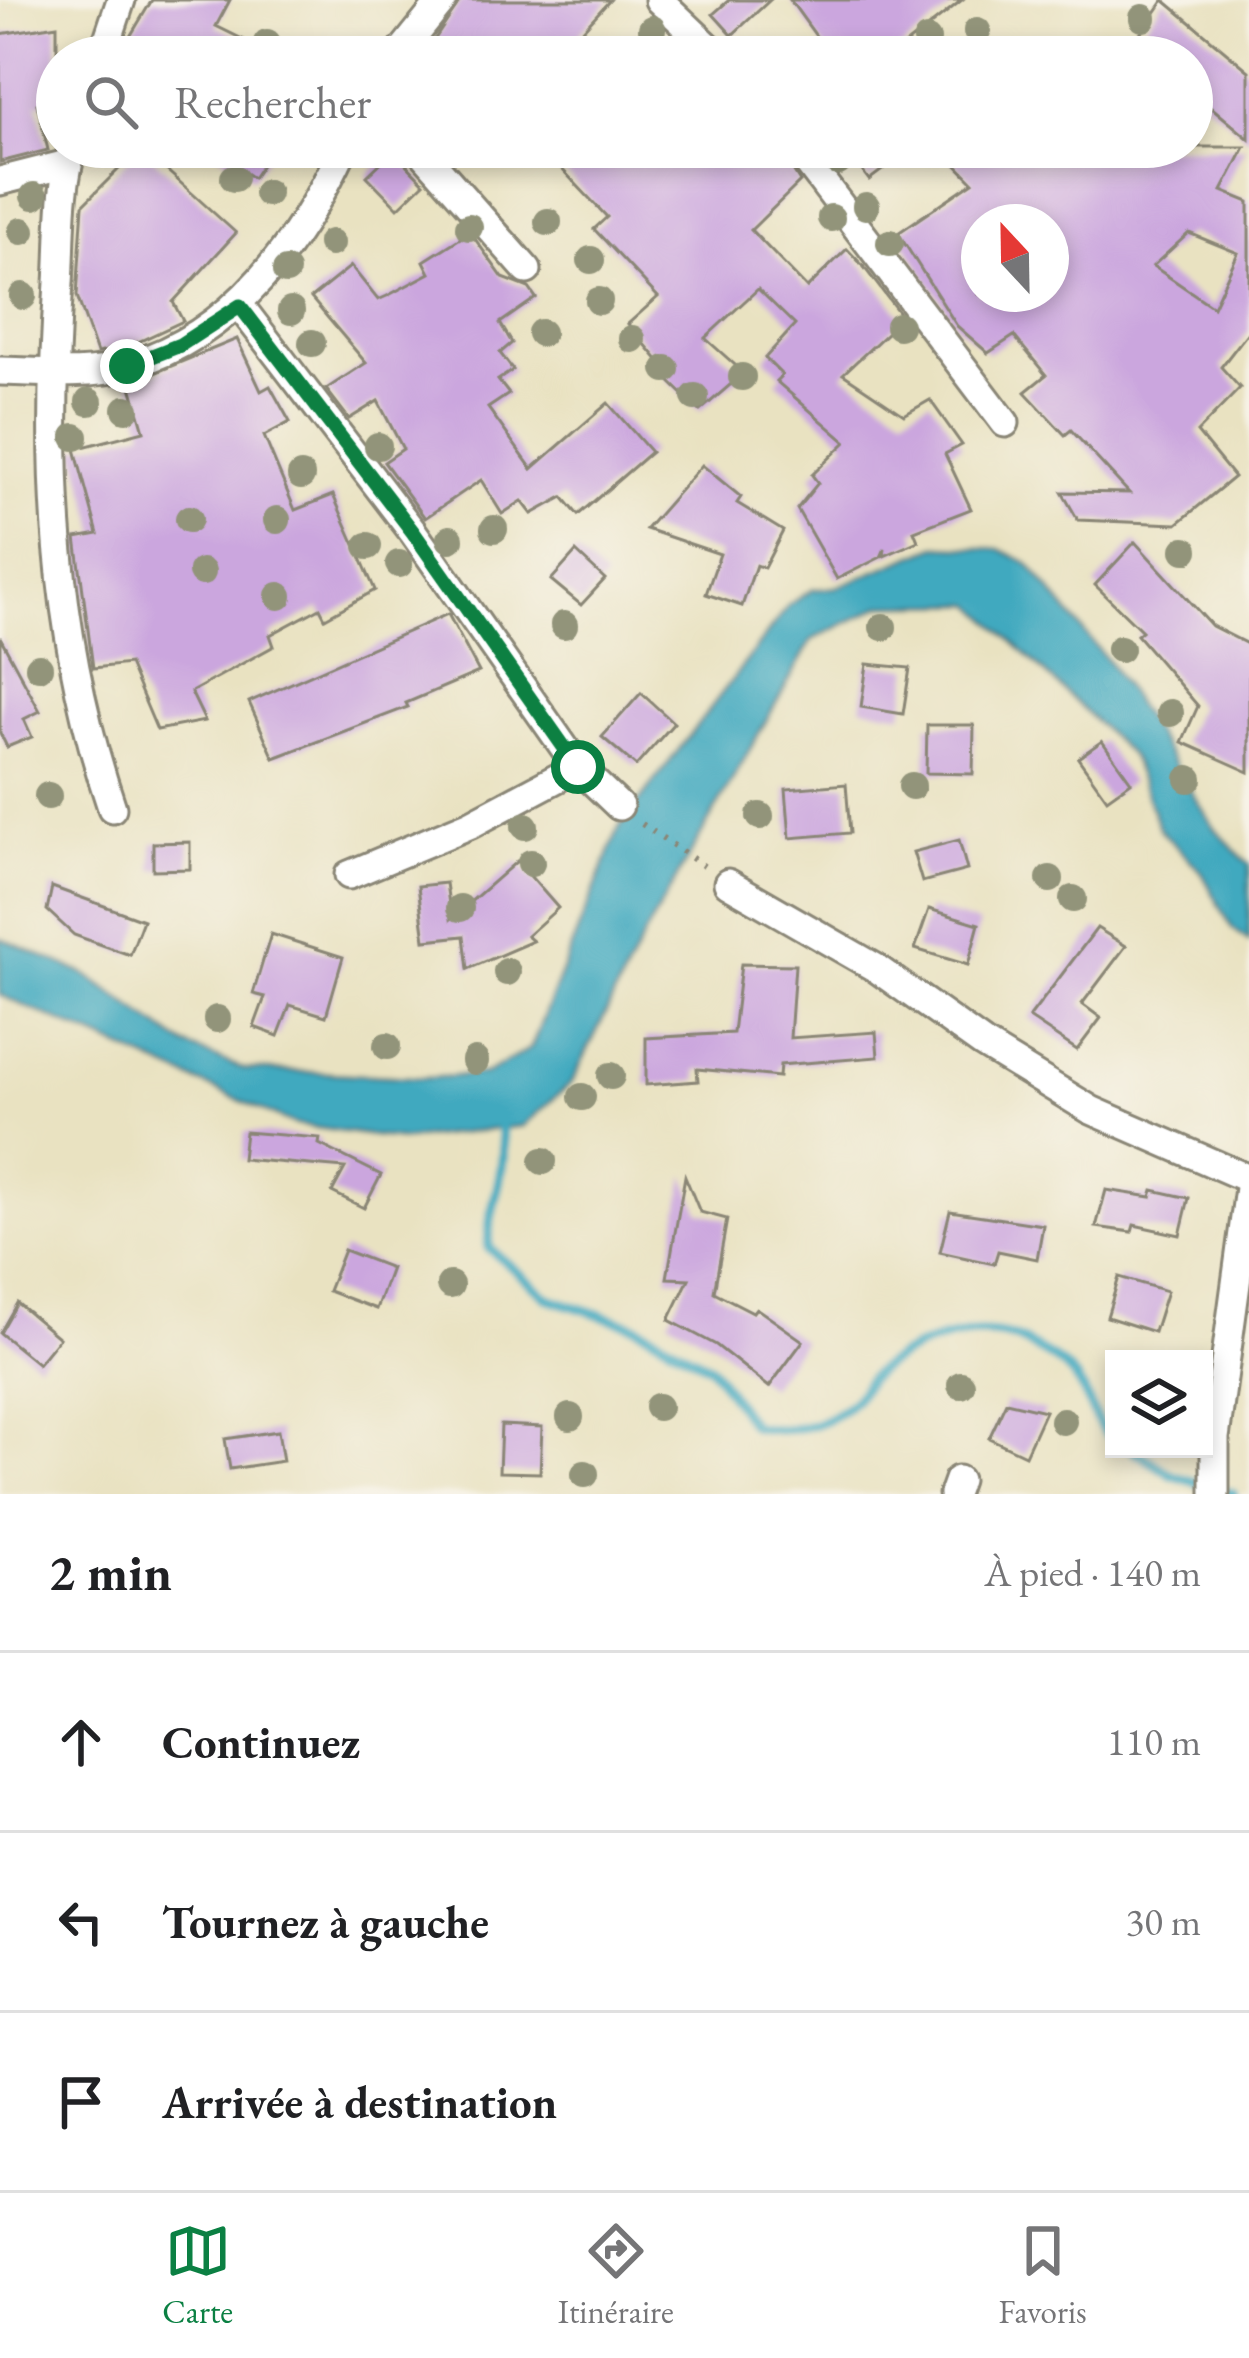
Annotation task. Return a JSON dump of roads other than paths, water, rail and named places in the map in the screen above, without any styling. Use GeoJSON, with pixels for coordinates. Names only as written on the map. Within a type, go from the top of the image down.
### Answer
{"type":"FeatureCollection","features":[{"type":"Feature","properties":{"kind":"street"},"geometry":{"type":"LineString","coordinates":[[109,36],[121,0]]}},
{"type":"Feature","properties":{"kind":"street"},"geometry":{"type":"LineString","coordinates":[[414,36],[443,0]]}},
{"type":"Feature","properties":{"kind":"street"},"geometry":{"type":"LineString","coordinates":[[659,0],[696,36]]}},
{"type":"Feature","properties":{"kind":"street"},"geometry":{"type":"LineString","coordinates":[[0,182],[36,168]]}},
{"type":"Feature","properties":{"kind":"street"},"geometry":{"type":"LineString","coordinates":[[69,168],[52,373],[50,485],[70,654],[88,737],[112,808]]}},
{"type":"Feature","properties":{"kind":"street"},"geometry":{"type":"LineString","coordinates":[[0,371],[52,373],[127,366],[180,345],[240,306],[320,198],[334,168]]}},
{"type":"Feature","properties":{"kind":"street"},"geometry":{"type":"LineString","coordinates":[[437,168],[527,270]]}},
{"type":"Feature","properties":{"kind":"street"},"geometry":{"type":"LineString","coordinates":[[812,168],[1005,423]]}},
{"type":"Feature","properties":{"kind":"street"},"geometry":{"type":"LineString","coordinates":[[240,306],[413,532],[578,767],[622,809]]}},
{"type":"Feature","properties":{"kind":"street"},"geometry":{"type":"LineString","coordinates":[[349,875],[471,824],[578,767]]}},
{"type":"Feature","properties":{"kind":"street"},"geometry":{"type":"LineString","coordinates":[[728,883],[876,968],[983,1044],[1091,1110],[1249,1178]]}},
{"type":"Feature","properties":{"kind":"street"},"geometry":{"type":"LineString","coordinates":[[1215,1494],[1215,1438],[1249,1188]]}},
{"type":"Feature","properties":{"kind":"water"},"geometry":{"type":"Polygon","coordinates":[[[937,546],[999,549],[1028,563],[1110,664],[1214,827],[1249,865],[1249,941],[1232,928],[1201,871],[1160,830],[1131,756],[974,604],[883,605],[812,640],[643,937],[572,1082],[523,1126],[403,1140],[296,1125],[0,995],[0,938],[85,974],[186,1046],[244,1069],[428,1078],[485,1074],[531,1048],[619,828],[789,605],[812,590],[837,587],[937,546]]]}},
{"type":"Feature","properties":{"kind":"waterway"},"geometry":{"type":"LineString","coordinates":[[499,1122],[503,1154],[489,1248],[548,1298],[638,1327],[711,1367],[752,1426],[793,1429],[832,1417],[856,1398],[870,1378],[902,1355],[943,1339],[985,1334],[1023,1342],[1065,1368],[1105,1431]]}},
{"type":"Feature","properties":{"kind":"waterway"},"geometry":{"type":"LineString","coordinates":[[1146,1458],[1172,1475],[1233,1494]]}}]}
